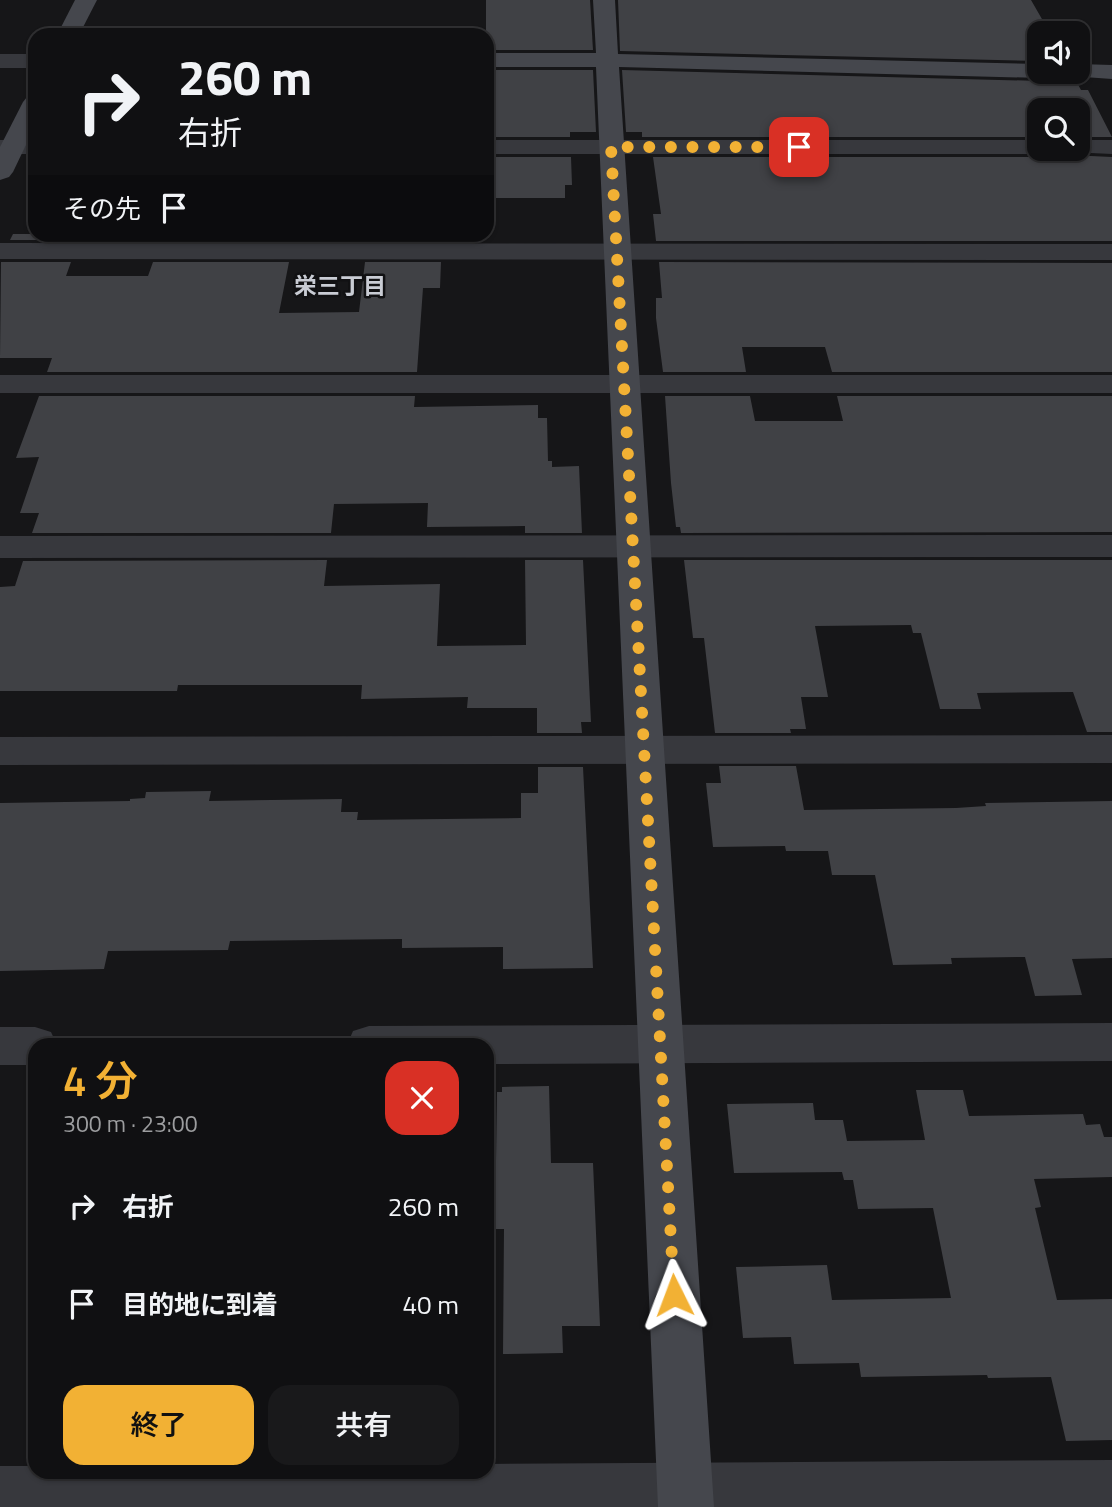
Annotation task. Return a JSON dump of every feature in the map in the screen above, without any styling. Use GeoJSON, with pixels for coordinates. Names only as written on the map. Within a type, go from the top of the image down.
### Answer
{"type":"FeatureCollection","features":[{"type":"Feature","properties":{"kind":"street"},"geometry":{"type":"LineString","coordinates":[[72,28],[86,0]]}},
{"type":"Feature","properties":{"kind":"street"},"geometry":{"type":"LineString","coordinates":[[604,0],[686,1499]]}},
{"type":"Feature","properties":{"kind":"street"},"geometry":{"type":"LineString","coordinates":[[494,60],[606,60],[1027,71]]}},
{"type":"Feature","properties":{"kind":"street"},"geometry":{"type":"LineString","coordinates":[[0,61],[28,61]]}},
{"type":"Feature","properties":{"kind":"street"},"geometry":{"type":"LineString","coordinates":[[0,172],[16,147],[28,119]]}},
{"type":"Feature","properties":{"kind":"street"},"geometry":{"type":"LineString","coordinates":[[494,147],[1027,147]]}},
{"type":"Feature","properties":{"kind":"street"},"geometry":{"type":"LineString","coordinates":[[1090,147],[1112,147]]}},
{"type":"Feature","properties":{"kind":"street"},"geometry":{"type":"LineString","coordinates":[[0,251],[1112,252]]}},
{"type":"Feature","properties":{"kind":"street"},"geometry":{"type":"LineString","coordinates":[[0,384],[1112,384]]}},
{"type":"Feature","properties":{"kind":"street"},"geometry":{"type":"LineString","coordinates":[[0,547],[1112,546]]}},
{"type":"Feature","properties":{"kind":"street"},"geometry":{"type":"LineString","coordinates":[[0,751],[1112,749]]}},
{"type":"Feature","properties":{"kind":"street"},"geometry":{"type":"LineString","coordinates":[[494,1045],[1112,1042]]}},
{"type":"Feature","properties":{"kind":"street"},"geometry":{"type":"LineString","coordinates":[[0,1046],[28,1046]]}},
{"type":"Feature","properties":{"kind":"street"},"geometry":{"type":"LineString","coordinates":[[0,1494],[686,1499],[1112,1488]]}},
{"type":"Feature","properties":{"kind":"building"},"geometry":{"type":"Polygon","coordinates":[[[486,0],[590,0],[593,50],[494,50],[494,28],[486,28],[486,0]]]}},
{"type":"Feature","properties":{"kind":"building"},"geometry":{"type":"Polygon","coordinates":[[[618,0],[1031,0],[1043,21],[1027,21],[1027,61],[620,51],[618,0]]]}},
{"type":"Feature","properties":{"kind":"building"},"geometry":{"type":"Polygon","coordinates":[[[494,70],[593,70],[596,132],[570,132],[570,137],[494,137],[494,70]]]}},
{"type":"Feature","properties":{"kind":"building"},"geometry":{"type":"Polygon","coordinates":[[[622,70],[1078,84],[1081,90],[1088,90],[1112,137],[1090,137],[1090,98],[1027,98],[1027,137],[642,137],[642,132],[626,132],[622,70]]]}},
{"type":"Feature","properties":{"kind":"building"},"geometry":{"type":"Polygon","coordinates":[[[1090,156],[1112,157],[1112,241],[656,241],[653,214],[661,214],[653,157],[1027,157],[1027,161],[1090,161],[1090,156]]]}},
{"type":"Feature","properties":{"kind":"building"},"geometry":{"type":"Polygon","coordinates":[[[494,157],[571,157],[572,185],[565,185],[565,198],[494,198],[494,157]]]}},
{"type":"Feature","properties":{"kind":"building"},"geometry":{"type":"Polygon","coordinates":[[[13,234],[28,234],[28,240],[10,240],[13,234]]]}},
{"type":"Feature","properties":{"kind":"building"},"geometry":{"type":"Polygon","coordinates":[[[1,262],[71,262],[66,276],[148,276],[153,262],[289,262],[279,313],[359,312],[365,262],[441,262],[440,288],[423,288],[417,372],[47,372],[52,358],[0,358],[1,262]]]}},
{"type":"Feature","properties":{"kind":"building"},"geometry":{"type":"Polygon","coordinates":[[[659,262],[1112,263],[1112,372],[832,372],[825,347],[742,347],[746,372],[663,372],[656,318],[656,298],[662,298],[659,262]]]}},
{"type":"Feature","properties":{"kind":"building"},"geometry":{"type":"Polygon","coordinates":[[[39,396],[415,396],[414,407],[538,405],[538,418],[547,418],[548,461],[552,461],[552,467],[579,466],[582,533],[525,533],[525,526],[427,527],[428,503],[334,504],[331,533],[32,533],[39,513],[20,513],[39,457],[16,458],[39,396]]]}},
{"type":"Feature","properties":{"kind":"building"},"geometry":{"type":"Polygon","coordinates":[[[665,396],[750,396],[755,421],[843,421],[837,396],[1112,396],[1112,532],[681,533],[680,527],[676,527],[665,396]]]}},
{"type":"Feature","properties":{"kind":"building"},"geometry":{"type":"Polygon","coordinates":[[[327,560],[324,586],[440,584],[437,646],[526,645],[525,560],[583,560],[591,722],[581,722],[582,733],[537,733],[537,708],[467,708],[468,697],[361,699],[362,685],[178,685],[177,691],[0,691],[0,587],[15,586],[23,561],[327,560]]]}},
{"type":"Feature","properties":{"kind":"building"},"geometry":{"type":"Polygon","coordinates":[[[684,560],[1112,560],[1112,732],[1087,732],[1073,692],[977,693],[981,709],[940,709],[921,633],[913,633],[911,625],[815,626],[828,697],[801,697],[806,729],[790,729],[791,733],[715,733],[704,638],[693,638],[684,560]]]}},
{"type":"Feature","properties":{"kind":"building"},"geometry":{"type":"Polygon","coordinates":[[[719,766],[796,766],[804,810],[956,808],[986,806],[985,803],[1112,801],[1112,958],[1072,959],[1082,995],[1035,996],[1025,957],[951,958],[952,964],[893,965],[875,875],[832,875],[828,851],[786,851],[785,846],[713,847],[706,783],[721,783],[719,766]]]}},
{"type":"Feature","properties":{"kind":"building"},"geometry":{"type":"Polygon","coordinates":[[[538,767],[583,767],[593,968],[503,969],[503,947],[402,948],[402,939],[230,941],[228,950],[108,951],[104,969],[0,971],[0,803],[130,801],[145,798],[146,792],[211,791],[209,801],[342,799],[341,812],[358,812],[357,820],[521,818],[521,793],[538,793],[538,767]]]}},
{"type":"Feature","properties":{"kind":"building"},"geometry":{"type":"Polygon","coordinates":[[[549,1086],[551,1163],[593,1163],[600,1326],[562,1326],[563,1353],[503,1354],[504,1229],[495,1229],[497,1092],[502,1092],[502,1087],[549,1086]]]}},
{"type":"Feature","properties":{"kind":"building"},"geometry":{"type":"Polygon","coordinates":[[[916,1090],[963,1090],[969,1116],[1083,1114],[1086,1125],[1100,1124],[1104,1137],[1112,1137],[1112,1177],[1034,1179],[1041,1207],[1035,1208],[1057,1300],[1112,1299],[1112,1440],[1066,1441],[1051,1377],[861,1377],[859,1363],[794,1364],[791,1337],[743,1338],[736,1267],[827,1265],[832,1300],[951,1298],[933,1208],[858,1209],[853,1180],[844,1180],[842,1172],[734,1173],[727,1104],[813,1103],[815,1120],[843,1120],[847,1141],[925,1140],[916,1090]]]}},
{"type":"Feature","properties":{"kind":"district","name":"栄三丁目"},"geometry":{"type":"Point","coordinates":[340,285]}},
{"type":"Feature","properties":{"kind":"route"},"geometry":{"type":"LineString","coordinates":[[674,1295],[611,147],[799,147]]}}]}
